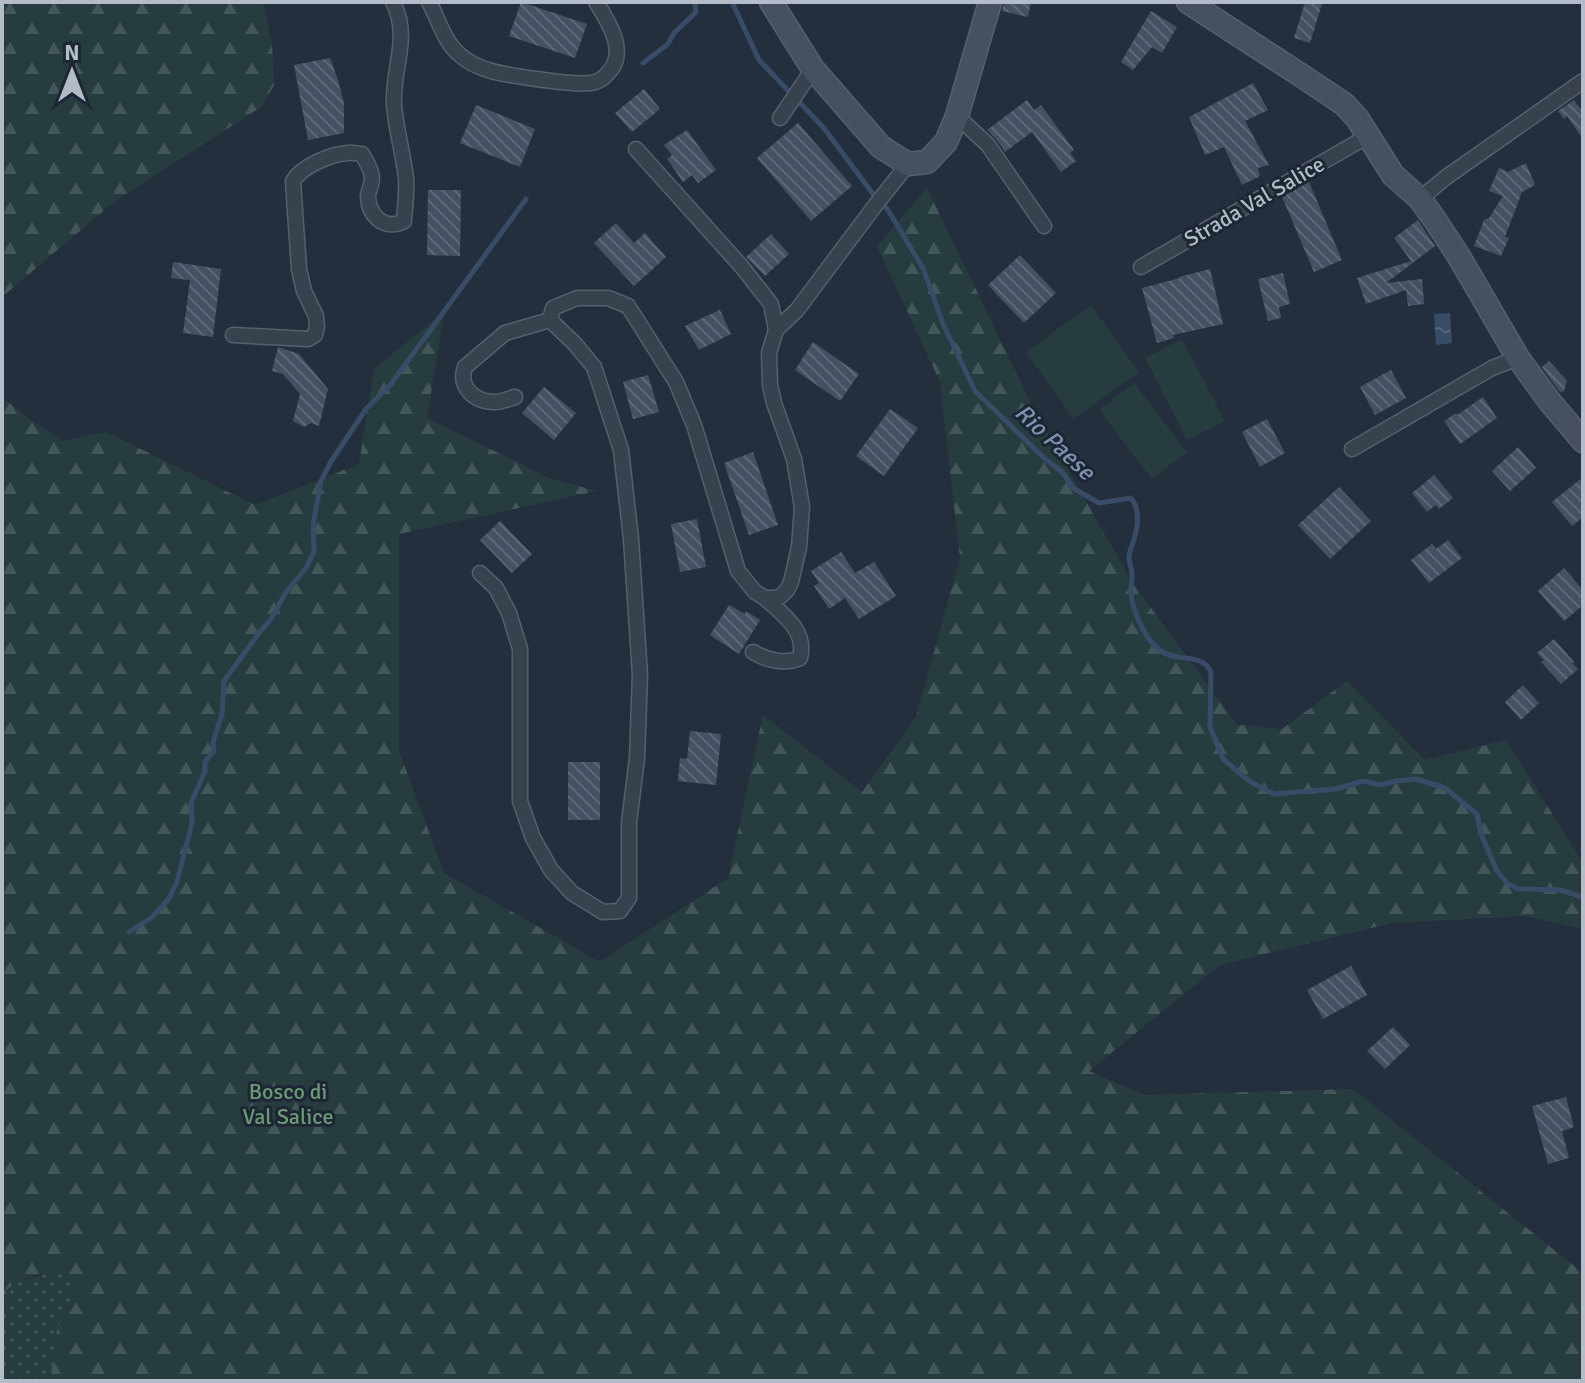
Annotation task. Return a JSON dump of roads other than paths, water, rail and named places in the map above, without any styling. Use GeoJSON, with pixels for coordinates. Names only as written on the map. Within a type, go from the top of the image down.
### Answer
{"type":"FeatureCollection","features":[{"type":"Feature","properties":{"kind":"street"},"geometry":{"type":"LineString","coordinates":[[233,335],[308,339],[315,335],[316,316],[304,291],[299,269],[293,181],[296,175],[333,156],[362,154],[372,176],[368,199],[373,213],[385,224],[396,225],[404,221],[406,176],[394,105],[394,80],[402,29],[393,2]]}},
{"type":"Feature","properties":{"kind":"street"},"geometry":{"type":"LineString","coordinates":[[429,2],[447,40],[460,56],[481,68],[570,83],[593,83],[612,70],[617,61],[612,29],[596,2]]}},
{"type":"Feature","properties":{"kind":"street"},"geometry":{"type":"LineString","coordinates":[[771,2],[813,69],[881,147],[908,164],[927,162],[946,142],[957,116],[990,2]]}},
{"type":"Feature","properties":{"kind":"street"},"geometry":{"type":"LineString","coordinates":[[1188,2],[1344,104],[1357,118],[1393,175],[1420,199],[1458,255],[1518,358],[1583,441]]}},
{"type":"Feature","properties":{"kind":"street"},"geometry":{"type":"LineString","coordinates":[[784,112],[813,69]]}},
{"type":"Feature","properties":{"kind":"street"},"geometry":{"type":"LineString","coordinates":[[1420,199],[1583,81]]}},
{"type":"Feature","properties":{"kind":"street"},"geometry":{"type":"LineString","coordinates":[[957,116],[988,145],[1044,226]]}},
{"type":"Feature","properties":{"kind":"street","name":"Strada Val Salice"},"geometry":{"type":"LineString","coordinates":[[1141,267],[1368,136]]}},
{"type":"Feature","properties":{"kind":"street"},"geometry":{"type":"LineString","coordinates":[[636,149],[742,267],[771,304],[776,330],[769,353],[770,385],[794,459],[802,507],[799,547],[791,582],[781,596],[765,598]]}},
{"type":"Feature","properties":{"kind":"street"},"geometry":{"type":"LineString","coordinates":[[776,330],[797,310],[908,164]]}},
{"type":"Feature","properties":{"kind":"street"},"geometry":{"type":"LineString","coordinates":[[550,320],[553,308],[577,298],[608,298],[628,306],[676,382],[694,425],[738,571],[749,586],[798,629],[802,651],[795,661],[767,659],[753,652]]}},
{"type":"Feature","properties":{"kind":"street"},"geometry":{"type":"LineString","coordinates":[[515,397],[497,402],[481,400],[470,394],[463,384],[465,367],[505,333],[550,320]]}},
{"type":"Feature","properties":{"kind":"street"},"geometry":{"type":"LineString","coordinates":[[480,573],[496,588],[509,613],[520,649],[520,801],[533,838],[551,870],[572,893],[603,912],[620,911],[629,898],[629,823],[637,758],[640,675],[631,539],[621,450],[594,367],[550,320]]}},
{"type":"Feature","properties":{"kind":"street"},"geometry":{"type":"LineString","coordinates":[[1352,449],[1492,368],[1518,358]]}},
{"type":"Feature","properties":{"kind":"water"},"geometry":{"type":"Polygon","coordinates":[[[1450,313],[1452,343],[1436,345],[1434,314],[1450,313]]]}},
{"type":"Feature","properties":{"kind":"waterway"},"geometry":{"type":"LineString","coordinates":[[643,63],[668,44],[674,33],[696,12],[697,2]]}},
{"type":"Feature","properties":{"kind":"waterway","name":"Rio Paese"},"geometry":{"type":"LineString","coordinates":[[732,2],[759,60],[823,127],[888,210],[923,268],[943,324],[975,391],[1062,472],[1073,488],[1099,503],[1131,498],[1134,502],[1137,523],[1129,557],[1131,597],[1136,613],[1147,636],[1159,649],[1173,656],[1204,663],[1211,672],[1210,727],[1223,759],[1249,781],[1274,794],[1336,789],[1363,781],[1381,785],[1416,779],[1445,788],[1477,814],[1481,834],[1497,871],[1508,884],[1519,889],[1560,890],[1583,897]]}},
{"type":"Feature","properties":{"kind":"waterway"},"geometry":{"type":"LineString","coordinates":[[129,932],[151,918],[168,900],[177,882],[192,823],[191,803],[205,771],[205,762],[214,751],[213,742],[222,714],[224,681],[306,568],[314,551],[313,525],[321,481],[330,463],[366,409],[391,384],[526,199]]}},
{"type":"Feature","properties":{"kind":"park label","name":"Bosco di Val Salice"},"geometry":{"type":"Point","coordinates":[288,1104]}}]}
